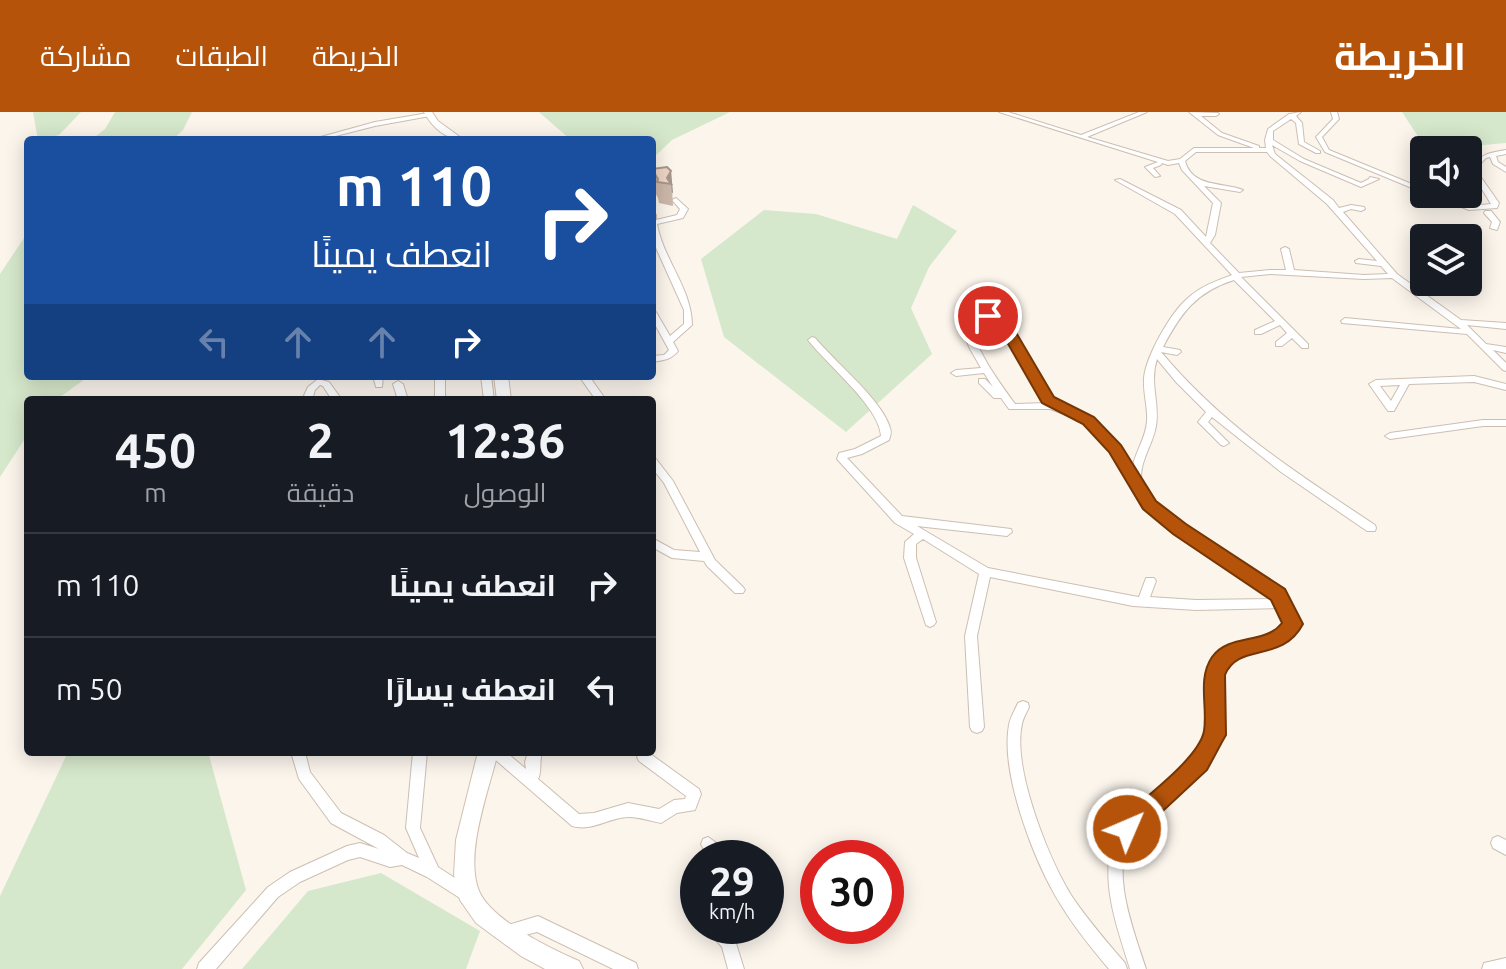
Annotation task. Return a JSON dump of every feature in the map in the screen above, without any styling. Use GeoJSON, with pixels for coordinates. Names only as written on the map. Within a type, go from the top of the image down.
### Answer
{"type":"FeatureCollection","features":[{"type":"Feature","properties":{"kind":"main road"},"geometry":{"type":"LineString","coordinates":[[428,113],[456,135]]}},
{"type":"Feature","properties":{"kind":"main road"},"geometry":{"type":"LineString","coordinates":[[487,756],[464,865],[469,895],[486,917],[506,932],[571,969]]}},
{"type":"Feature","properties":{"kind":"street"},"geometry":{"type":"LineString","coordinates":[[1002,112],[1163,162]]}},
{"type":"Feature","properties":{"kind":"street"},"geometry":{"type":"LineString","coordinates":[[1083,136],[1144,112]]}},
{"type":"Feature","properties":{"kind":"street"},"geometry":{"type":"LineString","coordinates":[[1334,112],[1336,119],[1320,132],[1320,143],[1333,155],[1372,174],[1410,184]]}},
{"type":"Feature","properties":{"kind":"street"},"geometry":{"type":"LineString","coordinates":[[328,136],[428,113]]}},
{"type":"Feature","properties":{"kind":"street"},"geometry":{"type":"LineString","coordinates":[[1194,113],[1213,130],[1302,160],[1361,185],[1376,179],[1372,174]]}},
{"type":"Feature","properties":{"kind":"street"},"geometry":{"type":"LineString","coordinates":[[1194,113],[1216,114]]}},
{"type":"Feature","properties":{"kind":"street"},"geometry":{"type":"LineString","coordinates":[[1266,147],[1270,130],[1293,113],[1299,123],[1301,143],[1318,152]]}},
{"type":"Feature","properties":{"kind":"street"},"geometry":{"type":"LineString","coordinates":[[1026,118],[1037,114]]}},
{"type":"Feature","properties":{"kind":"street"},"geometry":{"type":"LineString","coordinates":[[1157,176],[1148,167],[1182,161],[1194,150],[1266,147]]}},
{"type":"Feature","properties":{"kind":"street"},"geometry":{"type":"LineString","coordinates":[[1266,147],[1312,193],[1339,211],[1394,276],[1459,322],[1506,368]]}},
{"type":"Feature","properties":{"kind":"street"},"geometry":{"type":"LineString","coordinates":[[1462,208],[1487,210],[1495,203],[1475,173],[1475,166],[1478,160],[1492,153],[1506,152]]}},
{"type":"Feature","properties":{"kind":"street"},"geometry":{"type":"LineString","coordinates":[[1492,153],[1495,163],[1506,170]]}},
{"type":"Feature","properties":{"kind":"street"},"geometry":{"type":"LineString","coordinates":[[1182,161],[1195,181],[1217,203],[1211,235],[1205,240]]}},
{"type":"Feature","properties":{"kind":"street"},"geometry":{"type":"LineString","coordinates":[[1372,174],[1389,164]]}},
{"type":"Feature","properties":{"kind":"street"},"geometry":{"type":"LineString","coordinates":[[1118,180],[1166,201],[1184,216],[1236,276],[1305,346]]}},
{"type":"Feature","properties":{"kind":"street"},"geometry":{"type":"LineString","coordinates":[[1195,181],[1240,190]]}},
{"type":"Feature","properties":{"kind":"street"},"geometry":{"type":"LineString","coordinates":[[656,219],[680,216],[684,209],[676,200]]}},
{"type":"Feature","properties":{"kind":"street"},"geometry":{"type":"LineString","coordinates":[[1339,211],[1351,207],[1361,209]]}},
{"type":"Feature","properties":{"kind":"street"},"geometry":{"type":"LineString","coordinates":[[1487,210],[1496,222],[1494,228]]}},
{"type":"Feature","properties":{"kind":"street"},"geometry":{"type":"LineString","coordinates":[[656,239],[688,310],[688,325],[670,340]]}},
{"type":"Feature","properties":{"kind":"street"},"geometry":{"type":"LineString","coordinates":[[1285,249],[1290,272]]}},
{"type":"Feature","properties":{"kind":"street"},"geometry":{"type":"LineString","coordinates":[[1359,261],[1383,264]]}},
{"type":"Feature","properties":{"kind":"street"},"geometry":{"type":"LineString","coordinates":[[1138,487],[1136,462],[1151,427],[1149,373],[1176,316],[1191,296],[1207,285],[1236,276],[1290,272],[1394,276]]}},
{"type":"Feature","properties":{"kind":"street"},"geometry":{"type":"LineString","coordinates":[[1011,404],[968,332],[966,325],[974,316],[993,318],[1009,332],[1048,400],[1089,420],[1123,461],[1149,505],[1265,584],[1284,603],[1293,624],[1289,632],[1272,643],[1234,650],[1220,662],[1215,675],[1215,735],[1199,763],[1137,817],[1119,844],[1117,868],[1122,912],[1138,969]]}},
{"type":"Feature","properties":{"kind":"street"},"geometry":{"type":"LineString","coordinates":[[656,318],[674,351],[656,358]]}},
{"type":"Feature","properties":{"kind":"street"},"geometry":{"type":"LineString","coordinates":[[1345,321],[1470,332]]}},
{"type":"Feature","properties":{"kind":"street"},"geometry":{"type":"LineString","coordinates":[[1258,332],[1280,322]]}},
{"type":"Feature","properties":{"kind":"street"},"geometry":{"type":"LineString","coordinates":[[1459,322],[1506,326]]}},
{"type":"Feature","properties":{"kind":"street"},"geometry":{"type":"LineString","coordinates":[[1279,344],[1292,334]]}},
{"type":"Feature","properties":{"kind":"street"},"geometry":{"type":"LineString","coordinates":[[812,340],[869,401],[887,426],[886,438],[858,452],[843,455],[842,459],[899,520],[985,572],[1143,601],[1196,605],[1284,603]]}},
{"type":"Feature","properties":{"kind":"street"},"geometry":{"type":"LineString","coordinates":[[1483,345],[1506,350]]}},
{"type":"Feature","properties":{"kind":"street"},"geometry":{"type":"LineString","coordinates":[[1158,351],[1177,352]]}},
{"type":"Feature","properties":{"kind":"street"},"geometry":{"type":"LineString","coordinates":[[1158,351],[1210,414],[1290,474],[1371,528]]}},
{"type":"Feature","properties":{"kind":"street"},"geometry":{"type":"LineString","coordinates":[[956,373],[988,370]]}},
{"type":"Feature","properties":{"kind":"street"},"geometry":{"type":"LineString","coordinates":[[1406,382],[1474,379],[1506,387]]}},
{"type":"Feature","properties":{"kind":"street"},"geometry":{"type":"LineString","coordinates":[[318,380],[326,384],[334,396]]}},
{"type":"Feature","properties":{"kind":"street"},"geometry":{"type":"LineString","coordinates":[[982,381],[1011,404],[1057,407]]}},
{"type":"Feature","properties":{"kind":"street"},"geometry":{"type":"LineString","coordinates":[[398,384],[402,396]]}},
{"type":"Feature","properties":{"kind":"street"},"geometry":{"type":"LineString","coordinates":[[1210,414],[1203,422],[1224,443]]}},
{"type":"Feature","properties":{"kind":"street"},"geometry":{"type":"LineString","coordinates":[[1390,436],[1483,423],[1506,423]]}},
{"type":"Feature","properties":{"kind":"street"},"geometry":{"type":"LineString","coordinates":[[1123,461],[1136,462]]}},
{"type":"Feature","properties":{"kind":"street"},"geometry":{"type":"LineString","coordinates":[[656,466],[668,481],[707,557],[739,590]]}},
{"type":"Feature","properties":{"kind":"street"},"geometry":{"type":"LineString","coordinates":[[899,520],[1007,532]]}},
{"type":"Feature","properties":{"kind":"street"},"geometry":{"type":"LineString","coordinates":[[921,535],[911,542],[910,558],[930,622]]}},
{"type":"Feature","properties":{"kind":"street"},"geometry":{"type":"LineString","coordinates":[[656,544],[672,554],[707,557]]}},
{"type":"Feature","properties":{"kind":"street"},"geometry":{"type":"LineString","coordinates":[[977,727],[971,636],[972,618],[985,572]]}},
{"type":"Feature","properties":{"kind":"street"},"geometry":{"type":"LineString","coordinates":[[1143,601],[1150,581]]}},
{"type":"Feature","properties":{"kind":"street"},"geometry":{"type":"LineString","coordinates":[[1023,707],[1015,721],[1014,740],[1019,780],[1038,839],[1065,899],[1119,969]]}},
{"type":"Feature","properties":{"kind":"street"},"geometry":{"type":"LineString","coordinates":[[299,756],[304,775],[336,818],[379,840],[402,858],[469,895]]}},
{"type":"Feature","properties":{"kind":"street"},"geometry":{"type":"LineString","coordinates":[[420,756],[413,828],[432,872]]}},
{"type":"Feature","properties":{"kind":"street"},"geometry":{"type":"LineString","coordinates":[[500,756],[577,821],[594,820],[628,810],[661,816],[674,807],[690,805],[694,794],[644,757]]}},
{"type":"Feature","properties":{"kind":"street"},"geometry":{"type":"LineString","coordinates":[[527,780],[534,774],[534,756]]}},
{"type":"Feature","properties":{"kind":"street"},"geometry":{"type":"LineString","coordinates":[[205,969],[273,892],[295,877],[337,856],[360,850],[390,860],[402,858]]}},
{"type":"Feature","properties":{"kind":"street"},"geometry":{"type":"LineString","coordinates":[[506,932],[538,924],[630,969]]}},
{"type":"Feature","properties":{"kind":"street"},"geometry":{"type":"LineString","coordinates":[[728,944],[736,969]]}},
{"type":"Feature","properties":{"kind":"street"},"geometry":{"type":"LineString","coordinates":[[1490,969],[1506,966]]}},
{"type":"Feature","properties":{"kind":"green space"},"geometry":{"type":"Polygon","coordinates":[[[33,112],[81,112],[59,135],[37,136],[33,112]]]}},
{"type":"Feature","properties":{"kind":"green space"},"geometry":{"type":"Polygon","coordinates":[[[115,112],[192,112],[176,136],[96,136],[105,129],[115,112]]]}},
{"type":"Feature","properties":{"kind":"green space"},"geometry":{"type":"Polygon","coordinates":[[[539,112],[730,112],[672,140],[656,155],[656,136],[566,136],[539,112]]]}},
{"type":"Feature","properties":{"kind":"green space"},"geometry":{"type":"Polygon","coordinates":[[[1402,112],[1506,112],[1506,143],[1482,145],[1482,136],[1418,136],[1402,112]]]}},
{"type":"Feature","properties":{"kind":"green space"},"geometry":{"type":"Polygon","coordinates":[[[913,205],[957,231],[929,267],[911,308],[932,354],[846,432],[724,337],[701,259],[764,210],[816,214],[897,239],[913,205]]]}},
{"type":"Feature","properties":{"kind":"green space"},"geometry":{"type":"Polygon","coordinates":[[[24,238],[24,380],[84,380],[62,396],[24,396],[24,440],[0,477],[0,274],[24,238]]]}},
{"type":"Feature","properties":{"kind":"green space"},"geometry":{"type":"Polygon","coordinates":[[[66,756],[209,756],[246,890],[182,969],[0,969],[0,896],[66,756]]]}},
{"type":"Feature","properties":{"kind":"green space"},"geometry":{"type":"Polygon","coordinates":[[[381,873],[480,931],[466,969],[242,969],[308,891],[381,873]]]}},
{"type":"Feature","properties":{"kind":"building"},"geometry":{"type":"Polygon","coordinates":[[[667,167],[671,171],[667,178],[671,184],[657,182],[656,168],[667,167]]]}},
{"type":"Feature","properties":{"kind":"route"},"geometry":{"type":"LineString","coordinates":[[988,316],[1009,332],[1048,400],[1089,420],[1115,448],[1149,505],[1179,529],[1265,584],[1284,603],[1293,624],[1289,632],[1272,643],[1234,650],[1220,662],[1215,675],[1215,735],[1199,763],[1127,829]]}}]}
